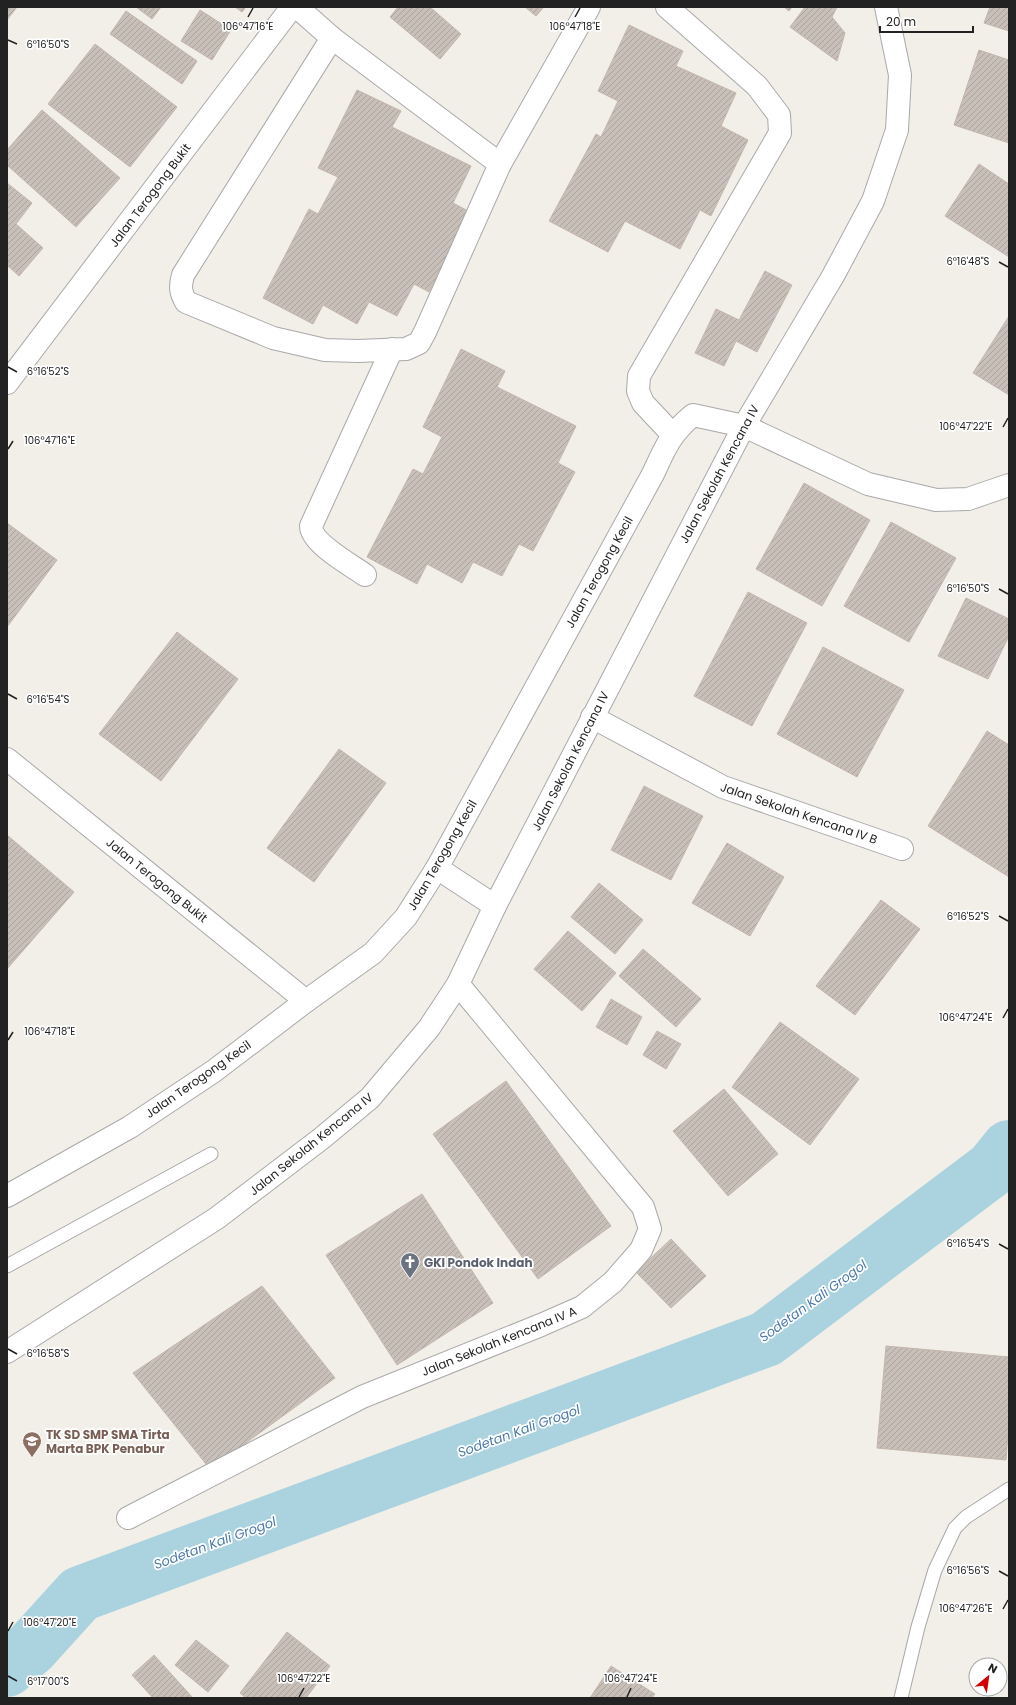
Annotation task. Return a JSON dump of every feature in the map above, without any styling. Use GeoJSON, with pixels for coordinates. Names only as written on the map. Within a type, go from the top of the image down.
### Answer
{"type":"FeatureCollection","features":[{"type":"Feature","properties":{"kind":"street","name":"Jalan Terogong Bukit"},"geometry":{"type":"LineString","coordinates":[[7,383],[292,7]]}},
{"type":"Feature","properties":{"kind":"street"},"geometry":{"type":"LineString","coordinates":[[297,7],[332,38],[500,164]]}},
{"type":"Feature","properties":{"kind":"street"},"geometry":{"type":"LineString","coordinates":[[332,38],[183,275],[180,287],[181,294],[186,302],[273,338],[325,350],[358,351],[406,349],[419,343],[500,164],[589,7]]}},
{"type":"Feature","properties":{"kind":"street"},"geometry":{"type":"LineString","coordinates":[[667,7],[757,86],[780,115],[780,133],[639,376],[638,391],[643,403],[673,435]]}},
{"type":"Feature","properties":{"kind":"street","name":"Jalan Sekolah Kencana IV"},"geometry":{"type":"LineString","coordinates":[[7,1351],[217,1218],[322,1138],[370,1098],[403,1061],[429,1028],[458,984],[495,906],[744,426],[833,276],[874,201],[886,168],[897,130],[900,74],[886,7]]}},
{"type":"Feature","properties":{"kind":"street"},"geometry":{"type":"LineString","coordinates":[[365,575],[318,541],[311,532],[311,526],[392,349]]}},
{"type":"Feature","properties":{"kind":"street","name":"Jalan Terogong Kecil"},"geometry":{"type":"LineString","coordinates":[[7,1196],[130,1127],[214,1071],[306,1001],[373,953],[406,917],[437,868],[678,427],[693,415],[744,426]]}},
{"type":"Feature","properties":{"kind":"street"},"geometry":{"type":"LineString","coordinates":[[744,426],[868,484],[936,500],[968,499],[1009,485]]}},
{"type":"Feature","properties":{"kind":"street","name":"Jalan Sekolah Kencana IV B"},"geometry":{"type":"LineString","coordinates":[[592,717],[723,788],[902,849]]}},
{"type":"Feature","properties":{"kind":"street","name":"Jalan Terogong Bukit"},"geometry":{"type":"LineString","coordinates":[[7,759],[306,1001]]}},
{"type":"Feature","properties":{"kind":"street"},"geometry":{"type":"LineString","coordinates":[[437,868],[495,906]]}},
{"type":"Feature","properties":{"kind":"street","name":"Jalan Sekolah Kencana IV A"},"geometry":{"type":"LineString","coordinates":[[128,1518],[362,1397],[582,1307],[613,1282],[641,1250],[650,1229],[643,1207],[458,984]]}},
{"type":"Feature","properties":{"kind":"lane"},"geometry":{"type":"LineString","coordinates":[[7,1266],[211,1154]]}},
{"type":"Feature","properties":{"kind":"lane"},"geometry":{"type":"LineString","coordinates":[[901,1698],[918,1627],[935,1570],[955,1528],[966,1517],[1009,1489]]}},
{"type":"Feature","properties":{"kind":"building"},"geometry":{"type":"Polygon","coordinates":[[[7,7],[17,7],[7,20],[7,7]]]}},
{"type":"Feature","properties":{"kind":"building"},"geometry":{"type":"Polygon","coordinates":[[[136,7],[161,7],[152,19],[136,7]]]}},
{"type":"Feature","properties":{"kind":"building"},"geometry":{"type":"Polygon","coordinates":[[[235,7],[246,7],[242,12],[235,7]]]}},
{"type":"Feature","properties":{"kind":"building"},"geometry":{"type":"Polygon","coordinates":[[[398,7],[430,7],[461,34],[440,59],[390,17],[398,7]]]}},
{"type":"Feature","properties":{"kind":"building"},"geometry":{"type":"Polygon","coordinates":[[[525,7],[544,7],[536,16],[525,7]]]}},
{"type":"Feature","properties":{"kind":"building"},"geometry":{"type":"Polygon","coordinates":[[[784,7],[792,7],[789,11],[784,7]]]}},
{"type":"Feature","properties":{"kind":"building"},"geometry":{"type":"Polygon","coordinates":[[[805,7],[837,7],[832,17],[845,33],[837,61],[790,27],[805,7]]]}},
{"type":"Feature","properties":{"kind":"building"},"geometry":{"type":"Polygon","coordinates":[[[990,7],[1009,7],[1009,31],[984,23],[990,7]]]}},
{"type":"Feature","properties":{"kind":"building"},"geometry":{"type":"Polygon","coordinates":[[[200,10],[231,30],[212,60],[181,41],[200,10]]]}},
{"type":"Feature","properties":{"kind":"building"},"geometry":{"type":"Polygon","coordinates":[[[126,11],[197,61],[182,84],[110,34],[126,11]]]}},
{"type":"Feature","properties":{"kind":"building"},"geometry":{"type":"Polygon","coordinates":[[[629,25],[683,51],[676,66],[736,93],[721,126],[748,140],[711,216],[700,210],[680,249],[625,221],[608,252],[549,221],[596,134],[601,137],[618,101],[598,91],[629,25]]]}},
{"type":"Feature","properties":{"kind":"building"},"geometry":{"type":"Polygon","coordinates":[[[95,44],[177,107],[130,167],[48,104],[95,44]]]}},
{"type":"Feature","properties":{"kind":"building"},"geometry":{"type":"Polygon","coordinates":[[[979,50],[1009,60],[1009,143],[954,125],[979,50]]]}},
{"type":"Feature","properties":{"kind":"building"},"geometry":{"type":"Polygon","coordinates":[[[357,90],[401,111],[392,127],[471,166],[453,203],[470,212],[429,292],[414,284],[397,316],[369,302],[357,324],[323,305],[313,324],[263,298],[309,209],[318,214],[338,177],[318,168],[357,90]]]}},
{"type":"Feature","properties":{"kind":"building"},"geometry":{"type":"Polygon","coordinates":[[[42,110],[120,178],[76,227],[7,165],[7,150],[42,110]]]}},
{"type":"Feature","properties":{"kind":"building"},"geometry":{"type":"Polygon","coordinates":[[[979,164],[1009,184],[1009,257],[945,216],[979,164]]]}},
{"type":"Feature","properties":{"kind":"building"},"geometry":{"type":"Polygon","coordinates":[[[7,183],[32,203],[16,224],[43,248],[19,276],[7,265],[7,183]]]}},
{"type":"Feature","properties":{"kind":"building"},"geometry":{"type":"Polygon","coordinates":[[[765,271],[792,285],[757,352],[736,341],[724,366],[695,353],[716,309],[739,320],[765,271]]]}},
{"type":"Feature","properties":{"kind":"building"},"geometry":{"type":"Polygon","coordinates":[[[1009,316],[1009,395],[973,373],[1009,316]]]}},
{"type":"Feature","properties":{"kind":"building"},"geometry":{"type":"Polygon","coordinates":[[[461,349],[505,371],[497,387],[576,426],[558,463],[575,472],[533,551],[519,544],[502,576],[473,562],[462,583],[427,564],[417,584],[367,557],[413,469],[423,474],[442,437],[423,427],[461,349]]]}},
{"type":"Feature","properties":{"kind":"building"},"geometry":{"type":"Polygon","coordinates":[[[804,483],[870,520],[822,606],[756,569],[804,483]]]}},
{"type":"Feature","properties":{"kind":"building"},"geometry":{"type":"Polygon","coordinates":[[[891,522],[956,558],[909,642],[844,606],[891,522]]]}},
{"type":"Feature","properties":{"kind":"building"},"geometry":{"type":"Polygon","coordinates":[[[7,523],[57,560],[7,627],[7,523]]]}},
{"type":"Feature","properties":{"kind":"building"},"geometry":{"type":"Polygon","coordinates":[[[748,592],[807,623],[752,726],[694,696],[748,592]]]}},
{"type":"Feature","properties":{"kind":"building"},"geometry":{"type":"Polygon","coordinates":[[[966,598],[1009,619],[1009,636],[988,679],[938,656],[966,598]]]}},
{"type":"Feature","properties":{"kind":"building"},"geometry":{"type":"Polygon","coordinates":[[[177,632],[238,679],[161,781],[99,734],[177,632]]]}},
{"type":"Feature","properties":{"kind":"building"},"geometry":{"type":"Polygon","coordinates":[[[823,647],[904,690],[857,777],[777,734],[823,647]]]}},
{"type":"Feature","properties":{"kind":"building"},"geometry":{"type":"Polygon","coordinates":[[[987,731],[1009,745],[1009,877],[928,826],[987,731]]]}},
{"type":"Feature","properties":{"kind":"building"},"geometry":{"type":"Polygon","coordinates":[[[339,749],[386,783],[314,882],[267,848],[339,749]]]}},
{"type":"Feature","properties":{"kind":"building"},"geometry":{"type":"Polygon","coordinates":[[[644,786],[703,816],[671,880],[611,850],[644,786]]]}},
{"type":"Feature","properties":{"kind":"building"},"geometry":{"type":"Polygon","coordinates":[[[7,835],[74,892],[7,969],[7,835]]]}},
{"type":"Feature","properties":{"kind":"building"},"geometry":{"type":"Polygon","coordinates":[[[727,843],[784,877],[750,936],[692,903],[727,843]]]}},
{"type":"Feature","properties":{"kind":"building"},"geometry":{"type":"Polygon","coordinates":[[[599,883],[643,920],[615,954],[571,917],[599,883]]]}},
{"type":"Feature","properties":{"kind":"building"},"geometry":{"type":"Polygon","coordinates":[[[881,900],[920,929],[855,1015],[816,986],[881,900]]]}},
{"type":"Feature","properties":{"kind":"building"},"geometry":{"type":"Polygon","coordinates":[[[568,931],[616,973],[582,1011],[534,969],[568,931]]]}},
{"type":"Feature","properties":{"kind":"building"},"geometry":{"type":"Polygon","coordinates":[[[643,949],[701,999],[676,1027],[619,976],[643,949]]]}},
{"type":"Feature","properties":{"kind":"building"},"geometry":{"type":"Polygon","coordinates":[[[611,999],[642,1017],[627,1045],[596,1027],[611,999]]]}},
{"type":"Feature","properties":{"kind":"building"},"geometry":{"type":"Polygon","coordinates":[[[780,1022],[859,1079],[810,1145],[732,1087],[780,1022]]]}},
{"type":"Feature","properties":{"kind":"building"},"geometry":{"type":"Polygon","coordinates":[[[657,1031],[681,1044],[666,1069],[643,1055],[657,1031]]]}},
{"type":"Feature","properties":{"kind":"building"},"geometry":{"type":"Polygon","coordinates":[[[506,1081],[611,1226],[538,1279],[433,1134],[506,1081]]]}},
{"type":"Feature","properties":{"kind":"building"},"geometry":{"type":"Polygon","coordinates":[[[724,1089],[778,1154],[728,1196],[673,1131],[724,1089]]]}},
{"type":"Feature","properties":{"kind":"building","name":"GKI Pondok Indah"},"geometry":{"type":"Polygon","coordinates":[[[422,1194],[493,1303],[397,1365],[326,1255],[422,1194]]]}},
{"type":"Feature","properties":{"kind":"building"},"geometry":{"type":"Polygon","coordinates":[[[671,1239],[706,1276],[671,1308],[636,1272],[671,1239]]]}},
{"type":"Feature","properties":{"kind":"building"},"geometry":{"type":"Polygon","coordinates":[[[262,1286],[335,1378],[210,1469],[133,1373],[262,1286]]]}},
{"type":"Feature","properties":{"kind":"building"},"geometry":{"type":"Polygon","coordinates":[[[886,1346],[1009,1357],[1009,1421],[1006,1460],[877,1448],[886,1346]]]}},
{"type":"Feature","properties":{"kind":"building"},"geometry":{"type":"Polygon","coordinates":[[[287,1632],[330,1666],[306,1698],[246,1698],[240,1693],[287,1632]]]}},
{"type":"Feature","properties":{"kind":"building"},"geometry":{"type":"Polygon","coordinates":[[[196,1640],[229,1666],[208,1692],[175,1665],[196,1640]]]}},
{"type":"Feature","properties":{"kind":"building"},"geometry":{"type":"Polygon","coordinates":[[[154,1655],[193,1698],[153,1698],[132,1675],[154,1655]]]}},
{"type":"Feature","properties":{"kind":"building"},"geometry":{"type":"Polygon","coordinates":[[[611,1666],[655,1694],[652,1698],[590,1698],[611,1666]]]}},
{"type":"Feature","properties":{"kind":"waterway","name":"Sodetan Kali Grogol"},"geometry":{"type":"LineString","coordinates":[[7,1669],[31,1648],[80,1594],[766,1339],[992,1169],[1009,1148]]}},
{"type":"Feature","properties":{"kind":"place","name":"GKI Pondok Indah"},"geometry":{"type":"Point","coordinates":[410,1279]}},
{"type":"Feature","properties":{"kind":"place","name":"TK SD SMP SMA Tirta Marta BPK Penabur"},"geometry":{"type":"Point","coordinates":[32,1458]}}]}
